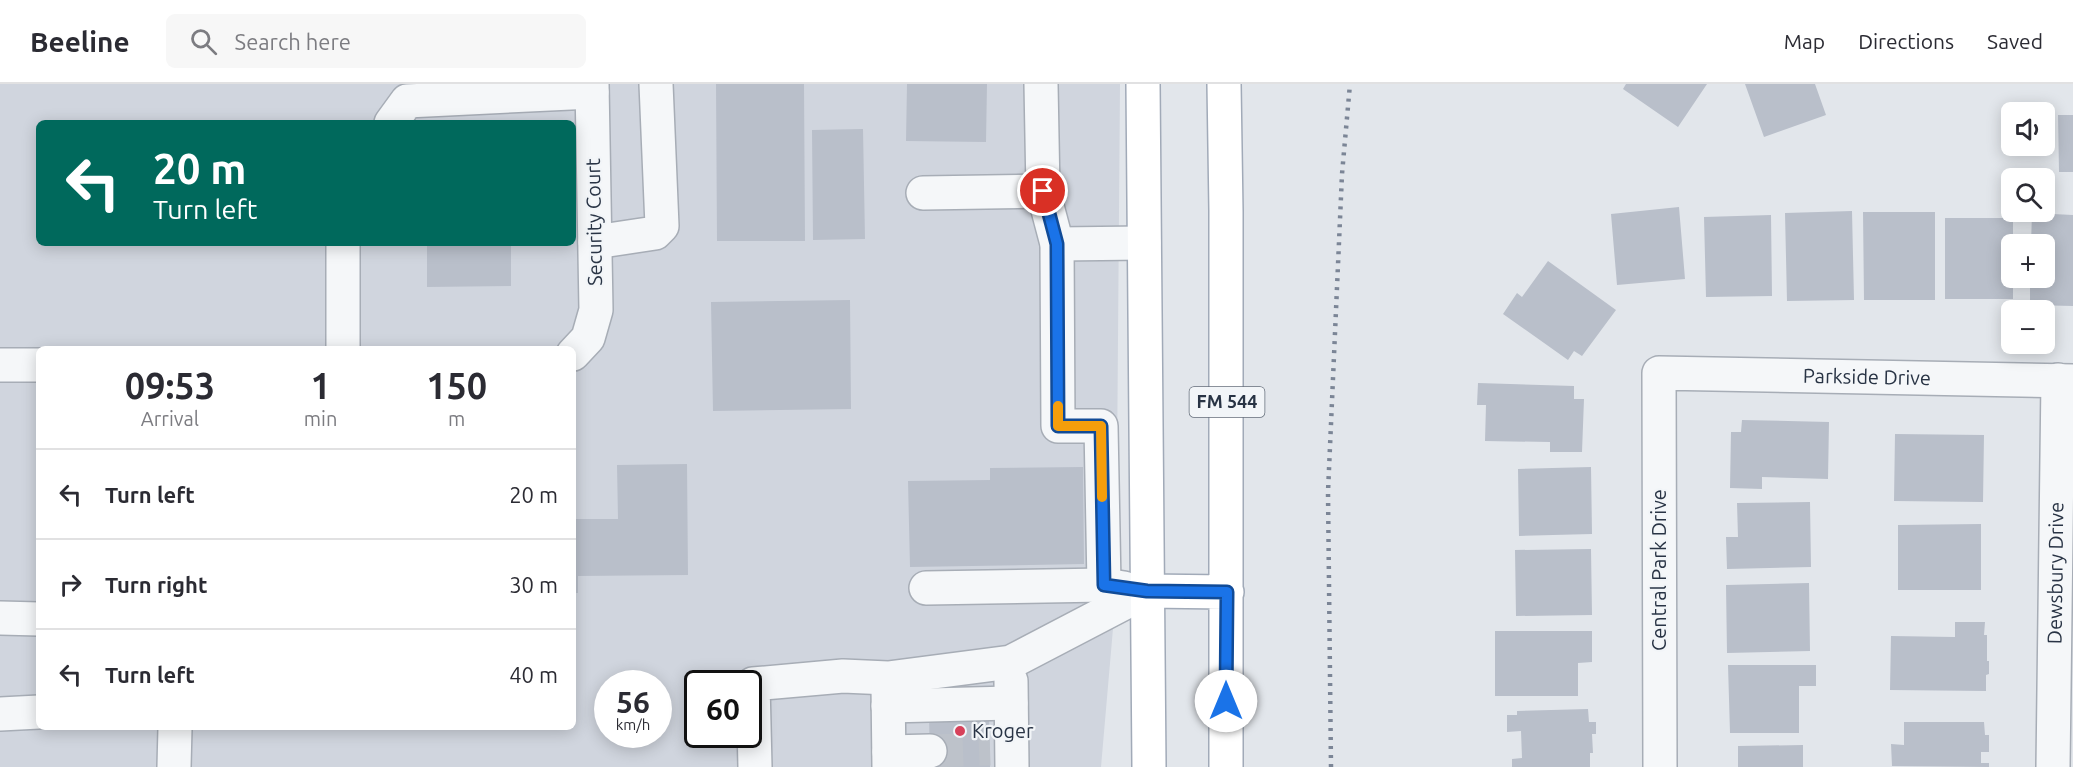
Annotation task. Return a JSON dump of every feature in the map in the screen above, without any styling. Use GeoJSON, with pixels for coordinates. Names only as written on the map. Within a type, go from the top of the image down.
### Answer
{"type":"FeatureCollection","features":[{"type":"Feature","properties":{"kind":"main road"},"geometry":{"type":"LineString","coordinates":[[1143,84],[1149,767]]}},
{"type":"Feature","properties":{"kind":"main road","name":"FM 544"},"geometry":{"type":"LineString","coordinates":[[1224,84],[1227,211],[1226,767]]}},
{"type":"Feature","properties":{"kind":"main road"},"geometry":{"type":"LineString","coordinates":[[1147,591],[1227,592]]}},
{"type":"Feature","properties":{"kind":"street"},"geometry":{"type":"LineString","coordinates":[[595,242],[655,233],[662,226],[656,84]]}},
{"type":"Feature","properties":{"kind":"street"},"geometry":{"type":"LineString","coordinates":[[1041,84],[1043,191],[1057,244],[1058,426],[1101,426],[1104,585]]}},
{"type":"Feature","properties":{"kind":"street"},"geometry":{"type":"LineString","coordinates":[[402,103],[592,88]]}},
{"type":"Feature","properties":{"kind":"street","name":"Security Court"},"geometry":{"type":"LineString","coordinates":[[576,351],[588,338],[596,310],[592,88]]}},
{"type":"Feature","properties":{"kind":"street"},"geometry":{"type":"LineString","coordinates":[[923,193],[1043,191]]}},
{"type":"Feature","properties":{"kind":"street"},"geometry":{"type":"LineString","coordinates":[[1057,244],[1144,243]]}},
{"type":"Feature","properties":{"kind":"street"},"geometry":{"type":"LineString","coordinates":[[343,246],[343,346]]}},
{"type":"Feature","properties":{"kind":"street"},"geometry":{"type":"LineString","coordinates":[[0,365],[36,365]]}},
{"type":"Feature","properties":{"kind":"street","name":"Parkside Drive"},"geometry":{"type":"LineString","coordinates":[[1659,374],[2065,380]]}},
{"type":"Feature","properties":{"kind":"street","name":"Central Park Drive"},"geometry":{"type":"LineString","coordinates":[[1659,374],[1660,767]]}},
{"type":"Feature","properties":{"kind":"street","name":"Dewsbury Drive"},"geometry":{"type":"LineString","coordinates":[[2053,767],[2065,380]]}},
{"type":"Feature","properties":{"kind":"street"},"geometry":{"type":"LineString","coordinates":[[1102,474],[1146,474]]}},
{"type":"Feature","properties":{"kind":"street"},"geometry":{"type":"LineString","coordinates":[[926,588],[1104,585],[1147,591]]}},
{"type":"Feature","properties":{"kind":"street"},"geometry":{"type":"LineString","coordinates":[[888,692],[1011,662],[1147,591]]}},
{"type":"Feature","properties":{"kind":"street"},"geometry":{"type":"LineString","coordinates":[[0,618],[36,619]]}},
{"type":"Feature","properties":{"kind":"street"},"geometry":{"type":"LineString","coordinates":[[1005,755],[1011,703],[1011,662]]}},
{"type":"Feature","properties":{"kind":"street"},"geometry":{"type":"LineString","coordinates":[[755,767],[753,684],[843,676],[888,692],[1011,703]]}},
{"type":"Feature","properties":{"kind":"street"},"geometry":{"type":"LineString","coordinates":[[888,692],[889,759],[930,751]]}},
{"type":"Feature","properties":{"kind":"street"},"geometry":{"type":"LineString","coordinates":[[0,714],[36,712]]}},
{"type":"Feature","properties":{"kind":"street"},"geometry":{"type":"LineString","coordinates":[[174,767],[175,730]]}},
{"type":"Feature","properties":{"kind":"shaded area"},"geometry":{"type":"Polygon","coordinates":[[[0,84],[1120,84],[1116,594],[1101,767],[0,767],[0,84]]]}},
{"type":"Feature","properties":{"kind":"building"},"geometry":{"type":"Polygon","coordinates":[[[716,84],[804,84],[805,241],[717,241],[716,84]]]}},
{"type":"Feature","properties":{"kind":"building"},"geometry":{"type":"Polygon","coordinates":[[[907,84],[987,84],[986,142],[906,141],[907,84]]]}},
{"type":"Feature","properties":{"kind":"building"},"geometry":{"type":"Polygon","coordinates":[[[1626,84],[1707,84],[1678,127],[1623,89],[1626,84]]]}},
{"type":"Feature","properties":{"kind":"building"},"geometry":{"type":"Polygon","coordinates":[[[1745,84],[1815,84],[1826,115],[1764,137],[1745,84]]]}},
{"type":"Feature","properties":{"kind":"building"},"geometry":{"type":"Polygon","coordinates":[[[2058,115],[2073,115],[2073,172],[2059,172],[2058,115]]]}},
{"type":"Feature","properties":{"kind":"building"},"geometry":{"type":"Polygon","coordinates":[[[863,129],[865,239],[813,240],[812,130],[863,129]]]}},
{"type":"Feature","properties":{"kind":"building"},"geometry":{"type":"Polygon","coordinates":[[[1679,207],[1685,279],[1617,285],[1611,214],[1679,207]]]}},
{"type":"Feature","properties":{"kind":"building"},"geometry":{"type":"Polygon","coordinates":[[[1852,211],[1854,300],[1787,301],[1785,213],[1852,211]]]}},
{"type":"Feature","properties":{"kind":"building"},"geometry":{"type":"Polygon","coordinates":[[[1863,212],[1935,212],[1935,300],[1864,300],[1863,212]]]}},
{"type":"Feature","properties":{"kind":"building"},"geometry":{"type":"Polygon","coordinates":[[[2055,214],[2073,215],[2073,306],[2055,306],[2055,300],[2030,300],[2030,288],[2055,288],[2055,234],[2031,234],[2032,222],[2055,222],[2055,214]]]}},
{"type":"Feature","properties":{"kind":"building"},"geometry":{"type":"Polygon","coordinates":[[[1771,215],[1772,296],[1706,297],[1704,217],[1771,215]]]}},
{"type":"Feature","properties":{"kind":"building"},"geometry":{"type":"Polygon","coordinates":[[[1945,218],[2001,218],[2001,222],[2013,222],[2013,234],[2001,234],[2001,288],[2013,288],[2013,299],[1945,299],[1945,218]]]}},
{"type":"Feature","properties":{"kind":"building"},"geometry":{"type":"Polygon","coordinates":[[[427,246],[511,246],[511,286],[427,287],[427,246]]]}},
{"type":"Feature","properties":{"kind":"building"},"geometry":{"type":"Polygon","coordinates":[[[1548,261],[1616,310],[1582,356],[1574,351],[1568,360],[1503,314],[1517,293],[1522,297],[1548,261]]]}},
{"type":"Feature","properties":{"kind":"building"},"geometry":{"type":"Polygon","coordinates":[[[850,300],[851,409],[713,411],[711,302],[850,300]]]}},
{"type":"Feature","properties":{"kind":"building"},"geometry":{"type":"Polygon","coordinates":[[[1478,383],[1574,386],[1574,399],[1584,399],[1582,452],[1550,452],[1550,442],[1485,441],[1486,405],[1477,405],[1478,383]]]}},
{"type":"Feature","properties":{"kind":"building"},"geometry":{"type":"Polygon","coordinates":[[[1742,420],[1829,422],[1828,479],[1762,477],[1762,489],[1730,488],[1731,432],[1741,432],[1742,420]]]}},
{"type":"Feature","properties":{"kind":"building"},"geometry":{"type":"Polygon","coordinates":[[[1895,434],[1984,435],[1983,502],[1894,501],[1895,434]]]}},
{"type":"Feature","properties":{"kind":"building"},"geometry":{"type":"Polygon","coordinates":[[[687,464],[688,575],[578,576],[578,593],[576,593],[576,519],[618,519],[617,465],[687,464]]]}},
{"type":"Feature","properties":{"kind":"building"},"geometry":{"type":"Polygon","coordinates":[[[1083,467],[1084,564],[910,567],[908,481],[990,480],[990,468],[1083,467]]]}},
{"type":"Feature","properties":{"kind":"building"},"geometry":{"type":"Polygon","coordinates":[[[1591,467],[1592,534],[1519,536],[1518,469],[1591,467]]]}},
{"type":"Feature","properties":{"kind":"building"},"geometry":{"type":"Polygon","coordinates":[[[1810,502],[1811,567],[1727,569],[1726,537],[1738,537],[1737,503],[1810,502]]]}},
{"type":"Feature","properties":{"kind":"building"},"geometry":{"type":"Polygon","coordinates":[[[1981,524],[1981,590],[1898,590],[1898,525],[1981,524]]]}},
{"type":"Feature","properties":{"kind":"building"},"geometry":{"type":"Polygon","coordinates":[[[1591,549],[1592,615],[1516,616],[1515,550],[1591,549]]]}},
{"type":"Feature","properties":{"kind":"building"},"geometry":{"type":"Polygon","coordinates":[[[1809,583],[1810,651],[1727,653],[1726,585],[1809,583]]]}},
{"type":"Feature","properties":{"kind":"building"},"geometry":{"type":"Polygon","coordinates":[[[1955,622],[1985,622],[1984,635],[1987,635],[1987,661],[1989,661],[1986,691],[1890,690],[1891,636],[1955,637],[1955,622]]]}},
{"type":"Feature","properties":{"kind":"building"},"geometry":{"type":"Polygon","coordinates":[[[1495,631],[1592,631],[1592,662],[1578,663],[1578,696],[1495,696],[1495,631]]]}},
{"type":"Feature","properties":{"kind":"building"},"geometry":{"type":"Polygon","coordinates":[[[1728,665],[1816,665],[1816,686],[1799,686],[1799,733],[1730,733],[1728,665]]]}},
{"type":"Feature","properties":{"kind":"building"},"geometry":{"type":"Polygon","coordinates":[[[1588,709],[1589,722],[1596,722],[1596,734],[1592,734],[1593,753],[1590,753],[1590,767],[1512,767],[1512,759],[1522,758],[1521,731],[1507,732],[1507,715],[1517,715],[1517,711],[1588,709]]]}},
{"type":"Feature","properties":{"kind":"building","name":"Kroger"},"geometry":{"type":"Polygon","coordinates":[[[989,712],[990,767],[930,767],[929,713],[989,712]]]}},
{"type":"Feature","properties":{"kind":"building"},"geometry":{"type":"Polygon","coordinates":[[[1904,722],[1984,722],[1985,735],[1989,735],[1989,752],[1981,752],[1981,763],[1989,763],[1989,767],[1892,766],[1891,744],[1904,745],[1904,722]]]}},
{"type":"Feature","properties":{"kind":"building"},"geometry":{"type":"Polygon","coordinates":[[[1803,745],[1803,767],[1738,767],[1738,746],[1803,745]]]}},
{"type":"Feature","properties":{"kind":"tunnel"},"geometry":{"type":"LineString","coordinates":[[930,751],[990,749]]}},
{"type":"Feature","properties":{"kind":"railway"},"geometry":{"type":"LineString","coordinates":[[1331,767],[1328,492],[1342,174],[1350,84]]}},
{"type":"Feature","properties":{"kind":"slow traffic"},"geometry":{"type":"LineString","coordinates":[[1058,406],[1058,426],[1101,426],[1102,497]]}},
{"type":"Feature","properties":{"kind":"place","name":"Kroger"},"geometry":{"type":"Point","coordinates":[960,731]}},
{"type":"Feature","properties":{"kind":"route"},"geometry":{"type":"LineString","coordinates":[[1043,191],[1057,244],[1058,426],[1101,426],[1104,585],[1147,591],[1227,592],[1226,701]]}}]}
